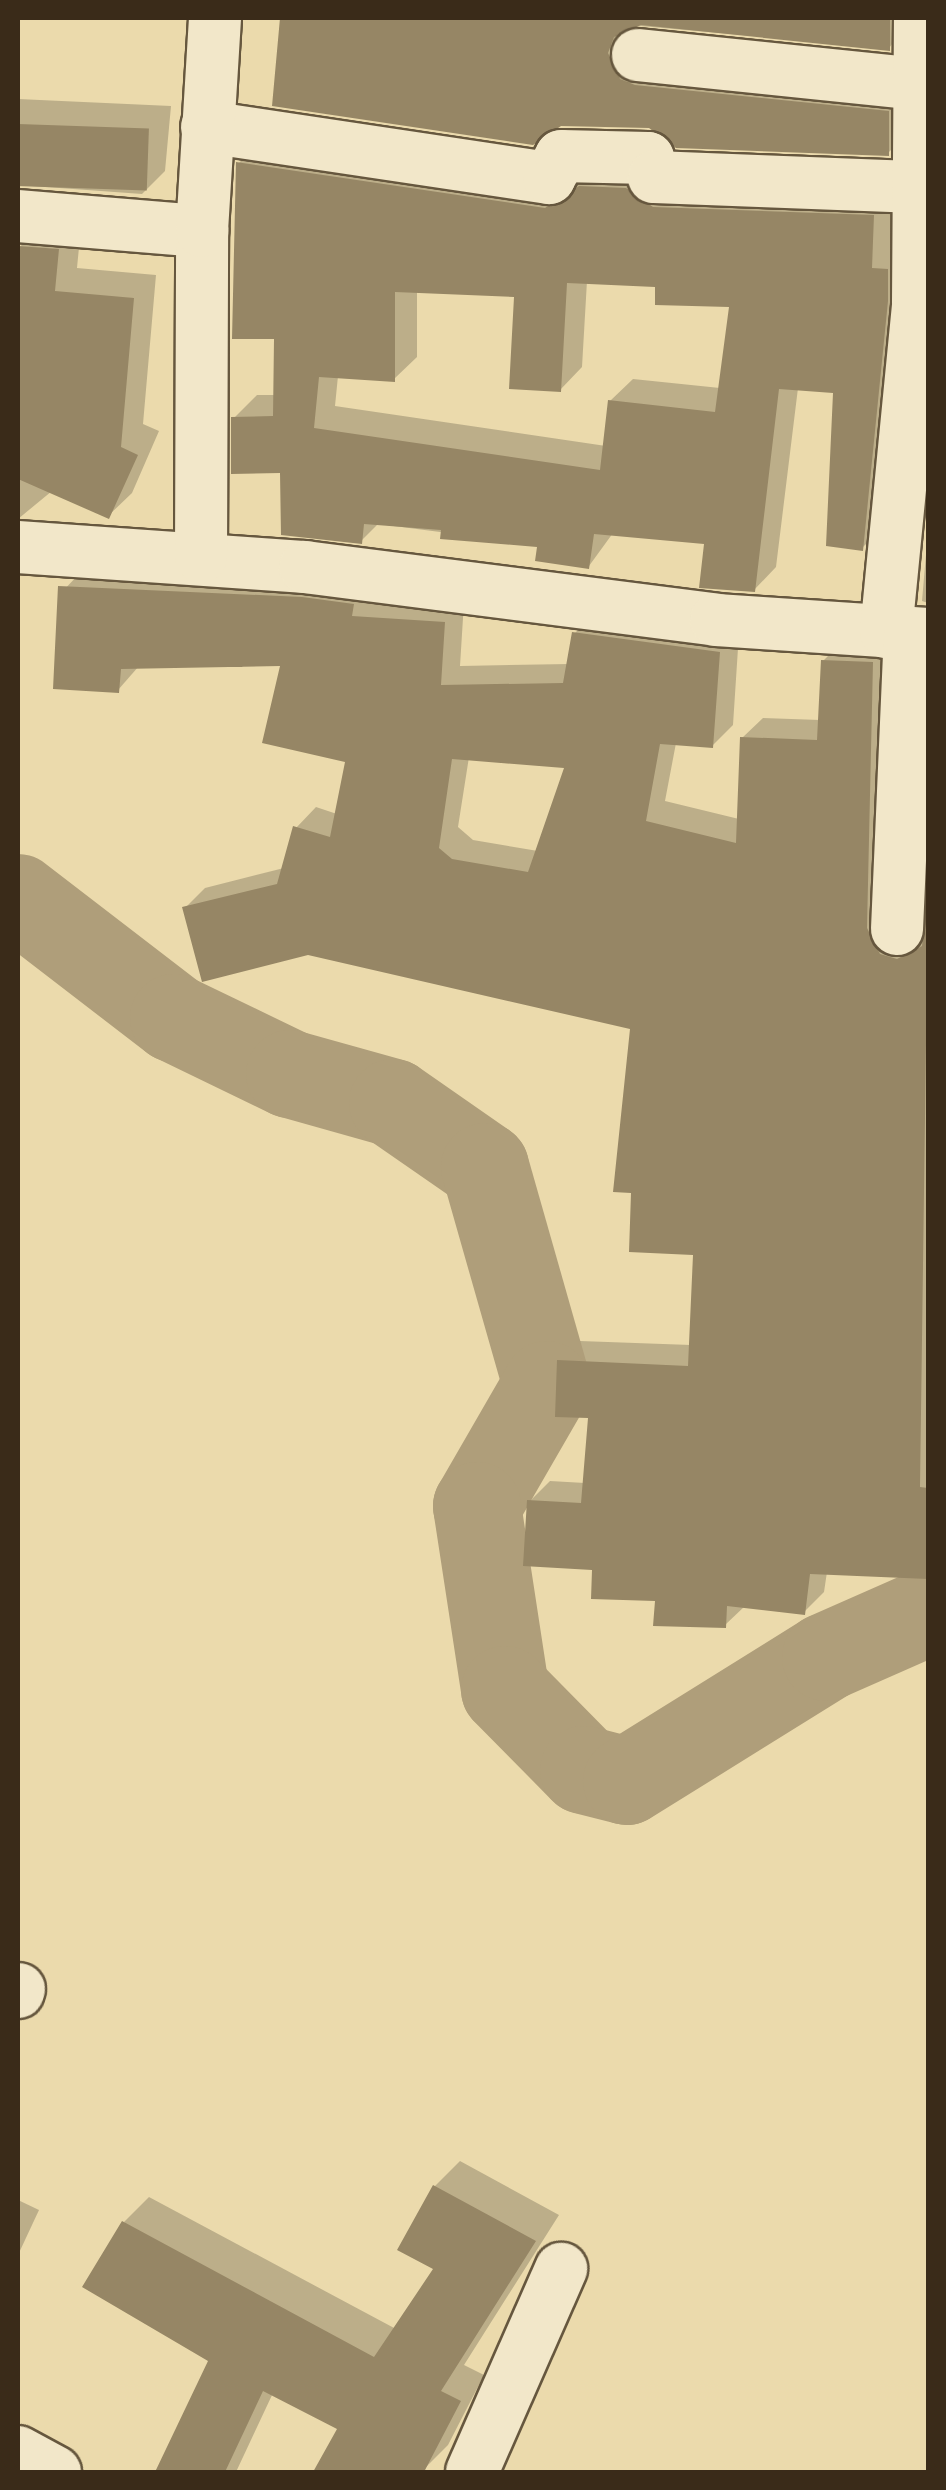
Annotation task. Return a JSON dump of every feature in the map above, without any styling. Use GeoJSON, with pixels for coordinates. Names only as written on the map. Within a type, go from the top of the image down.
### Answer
{"type":"FeatureCollection","features":[{"type":"Feature","properties":{"kind":"street"},"geometry":{"type":"LineString","coordinates":[[201,557],[202,232],[215,18]]}},
{"type":"Feature","properties":{"kind":"street"},"geometry":{"type":"LineString","coordinates":[[898,929],[918,302],[920,18]]}},
{"type":"Feature","properties":{"kind":"street"},"geometry":{"type":"LineString","coordinates":[[638,56],[920,84]]}},
{"type":"Feature","properties":{"kind":"street"},"geometry":{"type":"LineString","coordinates":[[207,128],[549,178],[561,156],[648,158],[654,177],[918,186]]}},
{"type":"Feature","properties":{"kind":"street"},"geometry":{"type":"LineString","coordinates":[[18,216],[202,232]]}},
{"type":"Feature","properties":{"kind":"street"},"geometry":{"type":"LineString","coordinates":[[18,548],[201,557],[908,633]]}},
{"type":"Feature","properties":{"kind":"street"},"geometry":{"type":"LineString","coordinates":[[472,2472],[562,2269]]}},
{"type":"Feature","properties":{"kind":"street"},"geometry":{"type":"LineString","coordinates":[[18,2452],[55,2472]]}},
{"type":"Feature","properties":{"kind":"building"},"geometry":{"type":"Polygon","coordinates":[[[280,18],[890,18],[890,51],[641,25],[614,37],[608,53],[620,79],[635,85],[889,111],[889,156],[676,148],[649,128],[561,126],[533,145],[272,106],[280,18]]]}},
{"type":"Feature","properties":{"kind":"building"},"geometry":{"type":"Polygon","coordinates":[[[18,124],[149,129],[147,191],[18,186],[18,124]]]}},
{"type":"Feature","properties":{"kind":"building"},"geometry":{"type":"Polygon","coordinates":[[[236,162],[545,208],[579,186],[626,188],[653,207],[874,215],[872,268],[888,269],[888,301],[863,551],[826,546],[833,393],[779,389],[755,592],[699,588],[704,544],[594,534],[589,569],[535,561],[537,547],[440,539],[441,530],[364,524],[362,544],[281,535],[280,473],[231,474],[231,417],[273,416],[274,339],[232,339],[236,162]],[[567,283],[561,392],[509,389],[514,297],[395,292],[395,382],[319,377],[314,428],[600,470],[608,400],[715,412],[729,307],[655,305],[655,287],[567,283]]]}},
{"type":"Feature","properties":{"kind":"building"},"geometry":{"type":"Polygon","coordinates":[[[18,246],[59,249],[55,291],[134,298],[121,447],[138,455],[109,519],[18,479],[18,246]]]}},
{"type":"Feature","properties":{"kind":"building"},"geometry":{"type":"Polygon","coordinates":[[[58,586],[302,597],[354,604],[352,616],[445,622],[441,685],[563,683],[572,632],[720,652],[713,748],[660,744],[646,821],[736,843],[740,737],[817,740],[821,660],[873,662],[867,928],[880,954],[897,959],[922,946],[928,896],[920,1487],[928,1488],[928,1579],[810,1574],[805,1615],[727,1606],[726,1628],[653,1626],[655,1601],[591,1599],[592,1570],[523,1566],[527,1500],[581,1503],[588,1418],[555,1417],[557,1360],[688,1366],[693,1255],[629,1252],[631,1193],[613,1192],[630,1029],[308,955],[202,982],[182,907],[277,884],[293,826],[330,837],[345,762],[262,743],[280,666],[121,669],[119,693],[53,689],[58,586]],[[452,759],[439,848],[452,859],[528,872],[564,768],[452,759]]]}},
{"type":"Feature","properties":{"kind":"building"},"geometry":{"type":"Polygon","coordinates":[[[433,2185],[536,2241],[441,2391],[461,2401],[424,2472],[313,2472],[337,2429],[263,2391],[225,2472],[155,2472],[208,2361],[82,2287],[122,2221],[374,2357],[433,2269],[397,2250],[433,2185]]]}},
{"type":"Feature","properties":{"kind":"waterway"},"geometry":{"type":"LineString","coordinates":[[18,898],[174,1018],[290,1074],[393,1103],[485,1167],[547,1385],[477,1506],[505,1690],[584,1770],[627,1781],[826,1657],[928,1612]]}}]}
